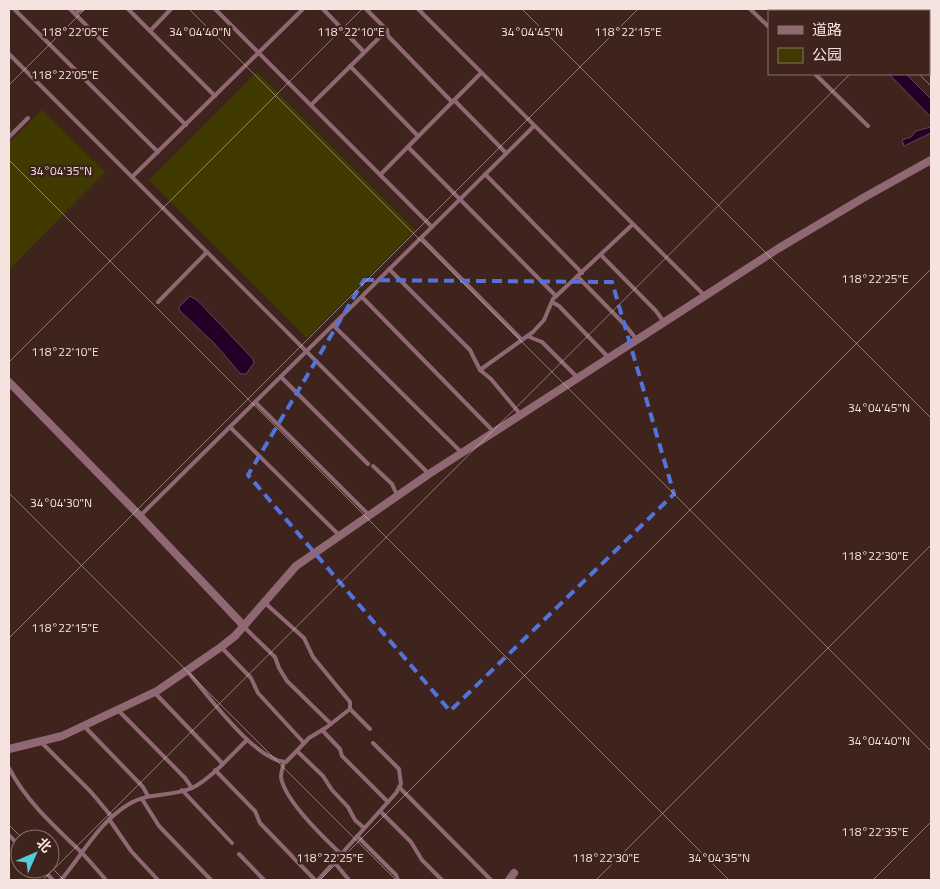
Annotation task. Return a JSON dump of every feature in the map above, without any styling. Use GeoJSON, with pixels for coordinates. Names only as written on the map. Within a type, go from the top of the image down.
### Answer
{"type":"FeatureCollection","features":[{"type":"Feature","properties":{"kind":"street"},"geometry":{"type":"LineString","coordinates":[[9,749],[62,736],[154,692],[187,671],[234,636],[296,566],[428,474],[796,238],[931,160]]}},
{"type":"Feature","properties":{"kind":"street"},"geometry":{"type":"LineString","coordinates":[[9,382],[243,625]]}},
{"type":"Feature","properties":{"kind":"street"},"geometry":{"type":"LineString","coordinates":[[509,880],[514,873]]}},
{"type":"Feature","properties":{"kind":"lane"},"geometry":{"type":"LineString","coordinates":[[14,9],[158,152]]}},
{"type":"Feature","properties":{"kind":"lane"},"geometry":{"type":"LineString","coordinates":[[70,9],[186,124]]}},
{"type":"Feature","properties":{"kind":"lane"},"geometry":{"type":"LineString","coordinates":[[75,13],[83,9]]}},
{"type":"Feature","properties":{"kind":"lane"},"geometry":{"type":"LineString","coordinates":[[128,9],[215,96]]}},
{"type":"Feature","properties":{"kind":"lane"},"geometry":{"type":"LineString","coordinates":[[150,31],[171,9]]}},
{"type":"Feature","properties":{"kind":"lane"},"geometry":{"type":"LineString","coordinates":[[215,9],[432,227]]}},
{"type":"Feature","properties":{"kind":"lane"},"geometry":{"type":"LineString","coordinates":[[132,177],[303,9]]}},
{"type":"Feature","properties":{"kind":"lane"},"geometry":{"type":"LineString","coordinates":[[323,9],[364,52]]}},
{"type":"Feature","properties":{"kind":"lane"},"geometry":{"type":"LineString","coordinates":[[366,9],[387,30],[388,36],[506,153]]}},
{"type":"Feature","properties":{"kind":"lane"},"geometry":{"type":"LineString","coordinates":[[418,9],[706,297]]}},
{"type":"Feature","properties":{"kind":"lane"},"geometry":{"type":"LineString","coordinates":[[750,9],[768,26]]}},
{"type":"Feature","properties":{"kind":"lane"},"geometry":{"type":"LineString","coordinates":[[311,105],[387,30]]}},
{"type":"Feature","properties":{"kind":"lane"},"geometry":{"type":"LineString","coordinates":[[9,54],[428,474]]}},
{"type":"Feature","properties":{"kind":"lane"},"geometry":{"type":"LineString","coordinates":[[350,66],[418,136]]}},
{"type":"Feature","properties":{"kind":"lane"},"geometry":{"type":"LineString","coordinates":[[380,175],[481,73]]}},
{"type":"Feature","properties":{"kind":"lane"},"geometry":{"type":"LineString","coordinates":[[816,75],[868,126]]}},
{"type":"Feature","properties":{"kind":"lane"},"geometry":{"type":"LineString","coordinates":[[9,137],[28,118]]}},
{"type":"Feature","properties":{"kind":"lane"},"geometry":{"type":"LineString","coordinates":[[140,516],[534,126]]}},
{"type":"Feature","properties":{"kind":"lane"},"geometry":{"type":"LineString","coordinates":[[408,147],[556,296]]}},
{"type":"Feature","properties":{"kind":"lane"},"geometry":{"type":"LineString","coordinates":[[485,174],[580,275],[638,341]]}},
{"type":"Feature","properties":{"kind":"lane"},"geometry":{"type":"LineString","coordinates":[[480,370],[522,340],[544,320],[556,296],[633,224]]}},
{"type":"Feature","properties":{"kind":"lane"},"geometry":{"type":"LineString","coordinates":[[421,238],[522,340]]}},
{"type":"Feature","properties":{"kind":"lane"},"geometry":{"type":"LineString","coordinates":[[158,302],[207,252]]}},
{"type":"Feature","properties":{"kind":"lane"},"geometry":{"type":"LineString","coordinates":[[601,255],[656,311],[665,323]]}},
{"type":"Feature","properties":{"kind":"lane"},"geometry":{"type":"LineString","coordinates":[[389,270],[470,350],[480,370],[491,379],[521,415]]}},
{"type":"Feature","properties":{"kind":"lane"},"geometry":{"type":"LineString","coordinates":[[362,297],[494,432]]}},
{"type":"Feature","properties":{"kind":"lane"},"geometry":{"type":"LineString","coordinates":[[552,302],[559,306],[610,358]]}},
{"type":"Feature","properties":{"kind":"lane"},"geometry":{"type":"LineString","coordinates":[[333,325],[462,453]]}},
{"type":"Feature","properties":{"kind":"lane"},"geometry":{"type":"LineString","coordinates":[[527,336],[542,342],[578,378]]}},
{"type":"Feature","properties":{"kind":"lane"},"geometry":{"type":"LineString","coordinates":[[281,377],[368,464]]}},
{"type":"Feature","properties":{"kind":"lane"},"geometry":{"type":"LineString","coordinates":[[255,402],[369,515]]}},
{"type":"Feature","properties":{"kind":"lane"},"geometry":{"type":"LineString","coordinates":[[230,427],[339,536]]}},
{"type":"Feature","properties":{"kind":"lane"},"geometry":{"type":"LineString","coordinates":[[373,466],[392,484],[398,495]]}},
{"type":"Feature","properties":{"kind":"lane"},"geometry":{"type":"LineString","coordinates":[[264,602],[304,638],[313,657],[350,702],[350,709],[370,729]]}},
{"type":"Feature","properties":{"kind":"lane"},"geometry":{"type":"LineString","coordinates":[[243,625],[274,658],[287,681],[331,724]]}},
{"type":"Feature","properties":{"kind":"lane"},"geometry":{"type":"LineString","coordinates":[[221,647],[251,678],[258,693],[304,743]]}},
{"type":"Feature","properties":{"kind":"lane"},"geometry":{"type":"LineString","coordinates":[[187,671],[246,740],[276,761],[284,762]]}},
{"type":"Feature","properties":{"kind":"lane"},"geometry":{"type":"LineString","coordinates":[[154,692],[222,763]]}},
{"type":"Feature","properties":{"kind":"lane"},"geometry":{"type":"LineString","coordinates":[[341,854],[318,834],[297,807],[281,777],[284,762],[309,738],[350,709]]}},
{"type":"Feature","properties":{"kind":"lane"},"geometry":{"type":"LineString","coordinates":[[118,710],[186,778],[192,788]]}},
{"type":"Feature","properties":{"kind":"lane"},"geometry":{"type":"LineString","coordinates":[[84,726],[142,787],[148,796]]}},
{"type":"Feature","properties":{"kind":"lane"},"geometry":{"type":"LineString","coordinates":[[322,730],[340,749],[342,756],[388,802]]}},
{"type":"Feature","properties":{"kind":"lane"},"geometry":{"type":"LineString","coordinates":[[61,880],[81,852],[110,818],[130,802],[148,796],[192,788],[215,770],[246,740]]}},
{"type":"Feature","properties":{"kind":"lane"},"geometry":{"type":"LineString","coordinates":[[40,741],[91,792],[110,818],[130,851],[158,880]]}},
{"type":"Feature","properties":{"kind":"lane"},"geometry":{"type":"LineString","coordinates":[[215,770],[255,811],[260,824],[316,880],[388,802],[401,784],[399,769],[373,743]]}},
{"type":"Feature","properties":{"kind":"lane"},"geometry":{"type":"LineString","coordinates":[[297,751],[322,776],[348,807],[355,820],[364,828]]}},
{"type":"Feature","properties":{"kind":"lane"},"geometry":{"type":"LineString","coordinates":[[9,768],[16,782],[52,825],[81,852],[106,880]]}},
{"type":"Feature","properties":{"kind":"lane"},"geometry":{"type":"LineString","coordinates":[[399,787],[491,880]]}},
{"type":"Feature","properties":{"kind":"lane"},"geometry":{"type":"LineString","coordinates":[[182,790],[232,843]]}},
{"type":"Feature","properties":{"kind":"lane"},"geometry":{"type":"LineString","coordinates":[[142,799],[158,826],[211,880]]}},
{"type":"Feature","properties":{"kind":"lane"},"geometry":{"type":"LineString","coordinates":[[380,811],[411,842],[422,860],[442,880]]}},
{"type":"Feature","properties":{"kind":"lane"},"geometry":{"type":"LineString","coordinates":[[357,836],[396,875],[398,880]]}},
{"type":"Feature","properties":{"kind":"lane"},"geometry":{"type":"LineString","coordinates":[[239,854],[264,880]]}},
{"type":"Feature","properties":{"kind":"lane"},"geometry":{"type":"LineString","coordinates":[[334,862],[349,880]]}},
{"type":"Feature","properties":{"kind":"highlighted area"},"geometry":{"type":"Polygon","coordinates":[[[364,280],[612,282],[674,494],[450,711],[248,475],[364,280]]]}},
{"type":"Feature","properties":{"kind":"green space"},"geometry":{"type":"Polygon","coordinates":[[[257,72],[415,230],[307,338],[149,180],[257,72]]]}},
{"type":"Feature","properties":{"kind":"green space"},"geometry":{"type":"Polygon","coordinates":[[[42,110],[105,172],[9,270],[9,143],[42,110]]]}},
{"type":"Feature","properties":{"kind":"shaded area"},"geometry":{"type":"Polygon","coordinates":[[[890,75],[907,75],[931,99],[931,117],[890,75]]]}},
{"type":"Feature","properties":{"kind":"shaded area"},"geometry":{"type":"Polygon","coordinates":[[[931,127],[931,133],[904,146],[902,140],[911,137],[916,131],[931,127]]]}},
{"type":"Feature","properties":{"kind":"shaded area"},"geometry":{"type":"Polygon","coordinates":[[[190,296],[197,300],[253,359],[254,363],[246,374],[241,374],[215,344],[179,310],[179,307],[190,296]]]}}]}
